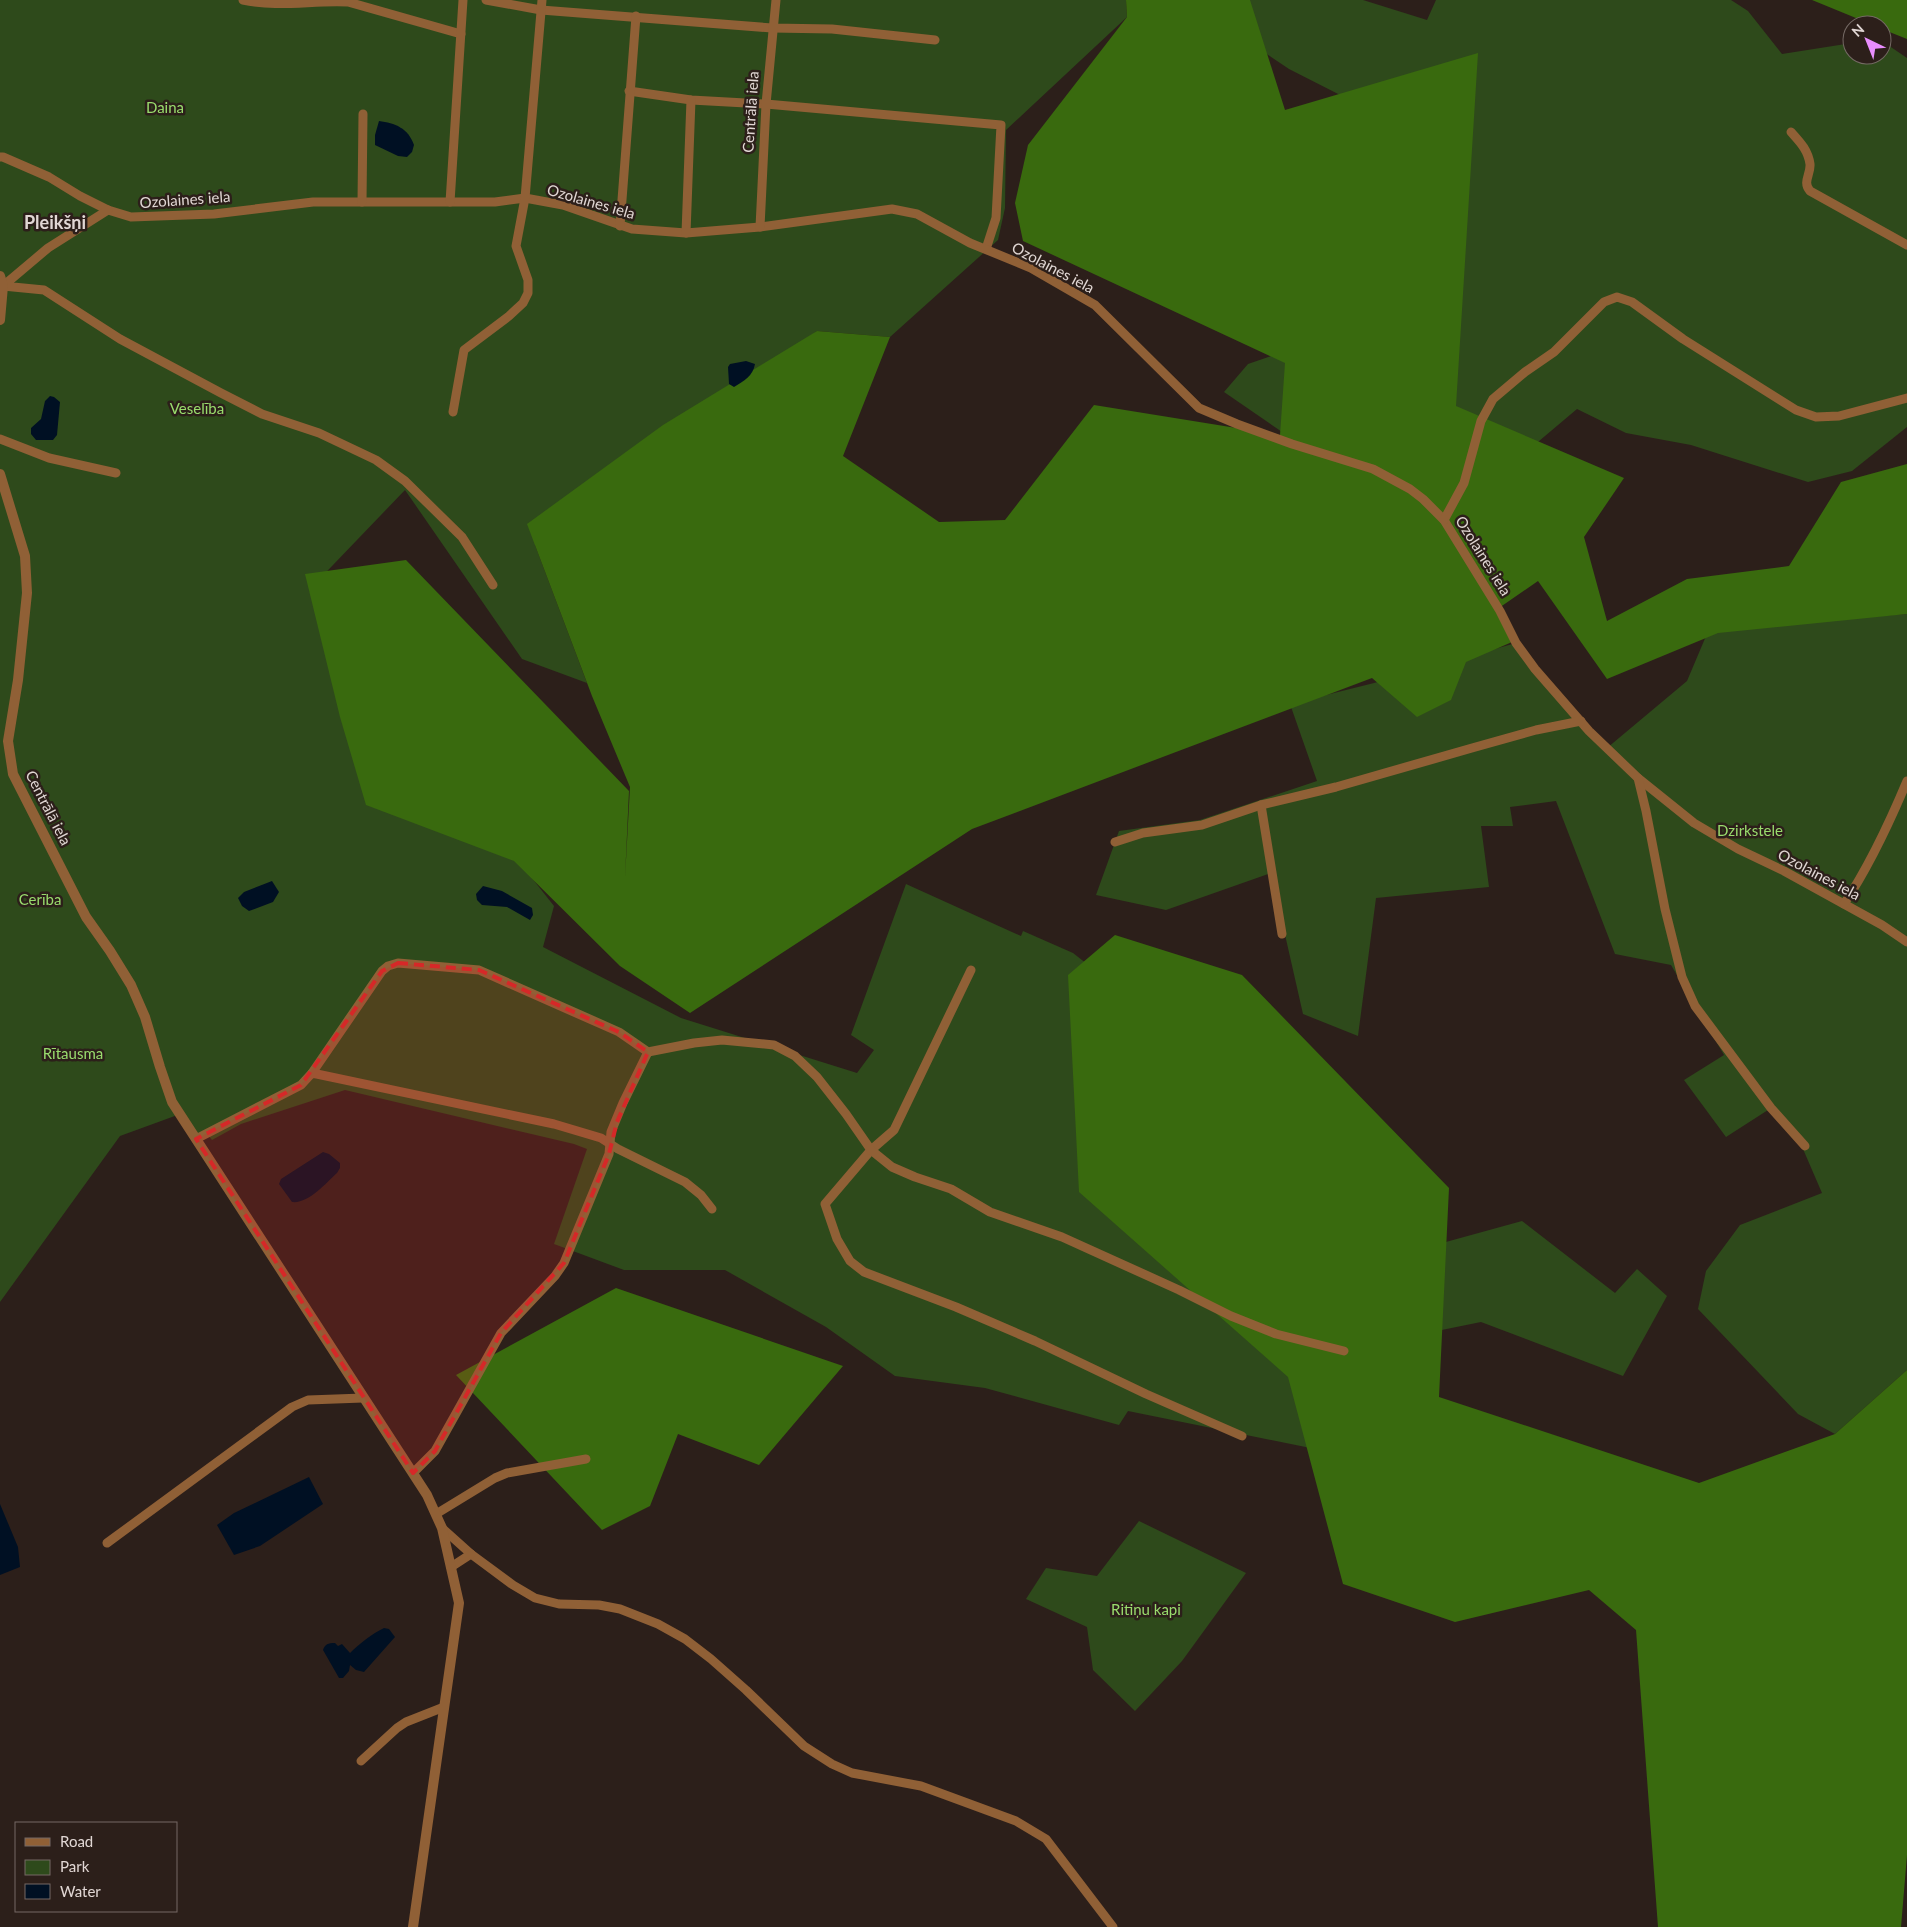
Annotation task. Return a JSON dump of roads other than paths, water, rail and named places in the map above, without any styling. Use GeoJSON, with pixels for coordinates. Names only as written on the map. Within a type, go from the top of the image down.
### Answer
{"type":"FeatureCollection","features":[{"type":"Feature","properties":{"kind":"street"},"geometry":{"type":"LineString","coordinates":[[243,0],[257,4],[329,0],[348,2],[461,34]]}},
{"type":"Feature","properties":{"kind":"street"},"geometry":{"type":"LineString","coordinates":[[450,202],[463,0]]}},
{"type":"Feature","properties":{"kind":"street"},"geometry":{"type":"LineString","coordinates":[[486,0],[541,10],[772,28],[832,29],[935,40]]}},
{"type":"Feature","properties":{"kind":"street"},"geometry":{"type":"LineString","coordinates":[[453,412],[464,350],[509,316],[523,303],[528,293],[528,280],[516,246],[525,198],[542,0]]}},
{"type":"Feature","properties":{"kind":"street","name":"Centrālā iela"},"geometry":{"type":"LineString","coordinates":[[760,227],[766,104],[776,0]]}},
{"type":"Feature","properties":{"kind":"street"},"geometry":{"type":"LineString","coordinates":[[620,226],[636,16]]}},
{"type":"Feature","properties":{"kind":"street"},"geometry":{"type":"LineString","coordinates":[[629,91],[691,100],[766,104],[1002,124],[996,218],[986,249]]}},
{"type":"Feature","properties":{"kind":"street"},"geometry":{"type":"LineString","coordinates":[[686,233],[691,100]]}},
{"type":"Feature","properties":{"kind":"street"},"geometry":{"type":"LineString","coordinates":[[362,202],[363,114]]}},
{"type":"Feature","properties":{"kind":"street"},"geometry":{"type":"LineString","coordinates":[[1791,132],[1805,148],[1810,166],[1806,180],[1807,188],[1810,191],[1907,245]]}},
{"type":"Feature","properties":{"kind":"street","name":"Ozolaines iela"},"geometry":{"type":"LineString","coordinates":[[0,157],[49,177],[108,210],[131,217],[214,214],[313,202],[495,202],[525,198],[563,205],[632,229],[686,233],[760,227],[892,209],[917,214],[970,243],[1031,268],[1095,305],[1131,343],[1199,408],[1273,437],[1373,469],[1410,489],[1444,520],[1500,611],[1516,644],[1535,669],[1581,721],[1638,778],[1694,823],[1738,849],[1784,871],[1882,925],[1907,942]]}},
{"type":"Feature","properties":{"kind":"street"},"geometry":{"type":"LineString","coordinates":[[2,281],[48,248],[108,210]]}},
{"type":"Feature","properties":{"kind":"street"},"geometry":{"type":"LineString","coordinates":[[0,320],[2,281]]}},
{"type":"Feature","properties":{"kind":"street"},"geometry":{"type":"LineString","coordinates":[[2,281],[44,290],[120,339],[221,394],[262,414],[319,433],[376,460],[405,481],[462,537],[493,585]]}},
{"type":"Feature","properties":{"kind":"street"},"geometry":{"type":"LineString","coordinates":[[1444,520],[1464,483],[1481,421],[1493,399],[1525,372],[1554,352],[1604,302],[1617,297],[1632,302],[1683,339],[1796,410],[1816,417],[1839,416],[1907,398]]}},
{"type":"Feature","properties":{"kind":"street"},"geometry":{"type":"LineString","coordinates":[[0,439],[49,458],[116,473]]}},
{"type":"Feature","properties":{"kind":"street","name":"Centrālā iela"},"geometry":{"type":"LineString","coordinates":[[0,474],[25,556],[27,594],[18,680],[8,741],[13,774],[86,917],[131,985],[145,1017],[172,1102],[427,1495],[442,1528],[459,1603],[413,1927]]}},
{"type":"Feature","properties":{"kind":"street"},"geometry":{"type":"LineString","coordinates":[[1115,842],[1143,833],[1202,825],[1261,805],[1336,787],[1536,730],[1581,721]]}},
{"type":"Feature","properties":{"kind":"street"},"geometry":{"type":"LineString","coordinates":[[1638,778],[1665,909],[1682,977],[1695,1006],[1771,1108],[1805,1146]]}},
{"type":"Feature","properties":{"kind":"street"},"geometry":{"type":"LineString","coordinates":[[1844,904],[1885,832],[1907,781]]}},
{"type":"Feature","properties":{"kind":"street"},"geometry":{"type":"LineString","coordinates":[[1261,805],[1282,934]]}},
{"type":"Feature","properties":{"kind":"street"},"geometry":{"type":"LineString","coordinates":[[196,1139],[301,1085],[312,1073],[382,971],[388,966],[398,963],[479,970],[619,1032],[648,1052],[694,1043],[722,1040],[774,1045],[795,1056],[817,1077],[871,1150],[892,1167],[915,1177],[951,1188],[990,1212],[1062,1237],[1179,1290],[1231,1316],[1276,1334],[1344,1351]]}},
{"type":"Feature","properties":{"kind":"street"},"geometry":{"type":"LineString","coordinates":[[971,970],[894,1130],[871,1150],[825,1204],[837,1239],[850,1261],[864,1272],[956,1307],[1026,1337],[1146,1394],[1242,1436]]}},
{"type":"Feature","properties":{"kind":"street"},"geometry":{"type":"LineString","coordinates":[[413,1474],[435,1451],[501,1334],[555,1276],[564,1263],[609,1154],[611,1132],[648,1052]]}},
{"type":"Feature","properties":{"kind":"street"},"geometry":{"type":"LineString","coordinates":[[312,1073],[554,1124],[601,1138],[685,1182],[712,1209]]}},
{"type":"Feature","properties":{"kind":"street"},"geometry":{"type":"LineString","coordinates":[[108,1543],[292,1407],[308,1400],[363,1398]]}},
{"type":"Feature","properties":{"kind":"street"},"geometry":{"type":"LineString","coordinates":[[436,1514],[495,1478],[507,1473],[586,1459]]}},
{"type":"Feature","properties":{"kind":"street"},"geometry":{"type":"LineString","coordinates":[[442,1528],[513,1585],[535,1598],[559,1604],[599,1605],[620,1609],[658,1624],[685,1639],[739,1684],[804,1746],[852,1774],[921,1786],[1016,1821],[1046,1839],[1113,1927]]}},
{"type":"Feature","properties":{"kind":"street"},"geometry":{"type":"LineString","coordinates":[[451,1567],[472,1554]]}},
{"type":"Feature","properties":{"kind":"street"},"geometry":{"type":"LineString","coordinates":[[362,1762],[397,1728],[406,1722],[444,1707]]}},
{"type":"Feature","properties":{"kind":"water"},"geometry":{"type":"Polygon","coordinates":[[[379,121],[396,125],[405,130],[414,145],[412,152],[407,157],[398,156],[375,145],[375,135],[379,121]]]}},
{"type":"Feature","properties":{"kind":"water"},"geometry":{"type":"Polygon","coordinates":[[[746,361],[755,364],[752,372],[745,380],[734,387],[729,384],[728,367],[730,364],[746,361]]]}},
{"type":"Feature","properties":{"kind":"water"},"geometry":{"type":"Polygon","coordinates":[[[50,396],[60,402],[57,435],[53,440],[36,440],[31,434],[31,428],[41,419],[45,401],[50,396]]]}},
{"type":"Feature","properties":{"kind":"water"},"geometry":{"type":"Polygon","coordinates":[[[272,881],[279,892],[273,902],[249,911],[242,906],[238,898],[244,892],[272,881]]]}},
{"type":"Feature","properties":{"kind":"water"},"geometry":{"type":"Polygon","coordinates":[[[483,886],[502,891],[532,908],[533,915],[530,920],[507,907],[482,905],[477,900],[476,894],[483,886]]]}},
{"type":"Feature","properties":{"kind":"water"},"geometry":{"type":"Polygon","coordinates":[[[323,1152],[329,1154],[340,1163],[337,1173],[310,1197],[298,1202],[292,1202],[279,1184],[281,1179],[323,1152]]]}},
{"type":"Feature","properties":{"kind":"water"},"geometry":{"type":"Polygon","coordinates":[[[309,1477],[323,1504],[260,1546],[234,1555],[217,1525],[234,1513],[309,1477]]]}},
{"type":"Feature","properties":{"kind":"water"},"geometry":{"type":"Polygon","coordinates":[[[0,1504],[18,1547],[20,1567],[0,1575],[0,1504]]]}},
{"type":"Feature","properties":{"kind":"water"},"geometry":{"type":"Polygon","coordinates":[[[384,1628],[389,1629],[395,1637],[364,1672],[356,1670],[350,1665],[349,1671],[343,1678],[339,1678],[323,1650],[326,1645],[335,1643],[338,1646],[342,1644],[350,1653],[366,1639],[384,1628]]]}},
{"type":"Feature","properties":{"kind":"district","name":"Pleikšņi"},"geometry":{"type":"Point","coordinates":[55,223]}},
{"type":"Feature","properties":{"kind":"park label","name":"Daina"},"geometry":{"type":"Point","coordinates":[165,108]}},
{"type":"Feature","properties":{"kind":"park label","name":"Veselība"},"geometry":{"type":"Point","coordinates":[197,409]}},
{"type":"Feature","properties":{"kind":"park label","name":"Dzirkstele"},"geometry":{"type":"Point","coordinates":[1750,831]}},
{"type":"Feature","properties":{"kind":"park label","name":"Cerība"},"geometry":{"type":"Point","coordinates":[40,900]}},
{"type":"Feature","properties":{"kind":"park label","name":"Rītausma"},"geometry":{"type":"Point","coordinates":[73,1054]}},
{"type":"Feature","properties":{"kind":"park label","name":"Ritiņu kapi"},"geometry":{"type":"Point","coordinates":[1146,1610]}}]}
